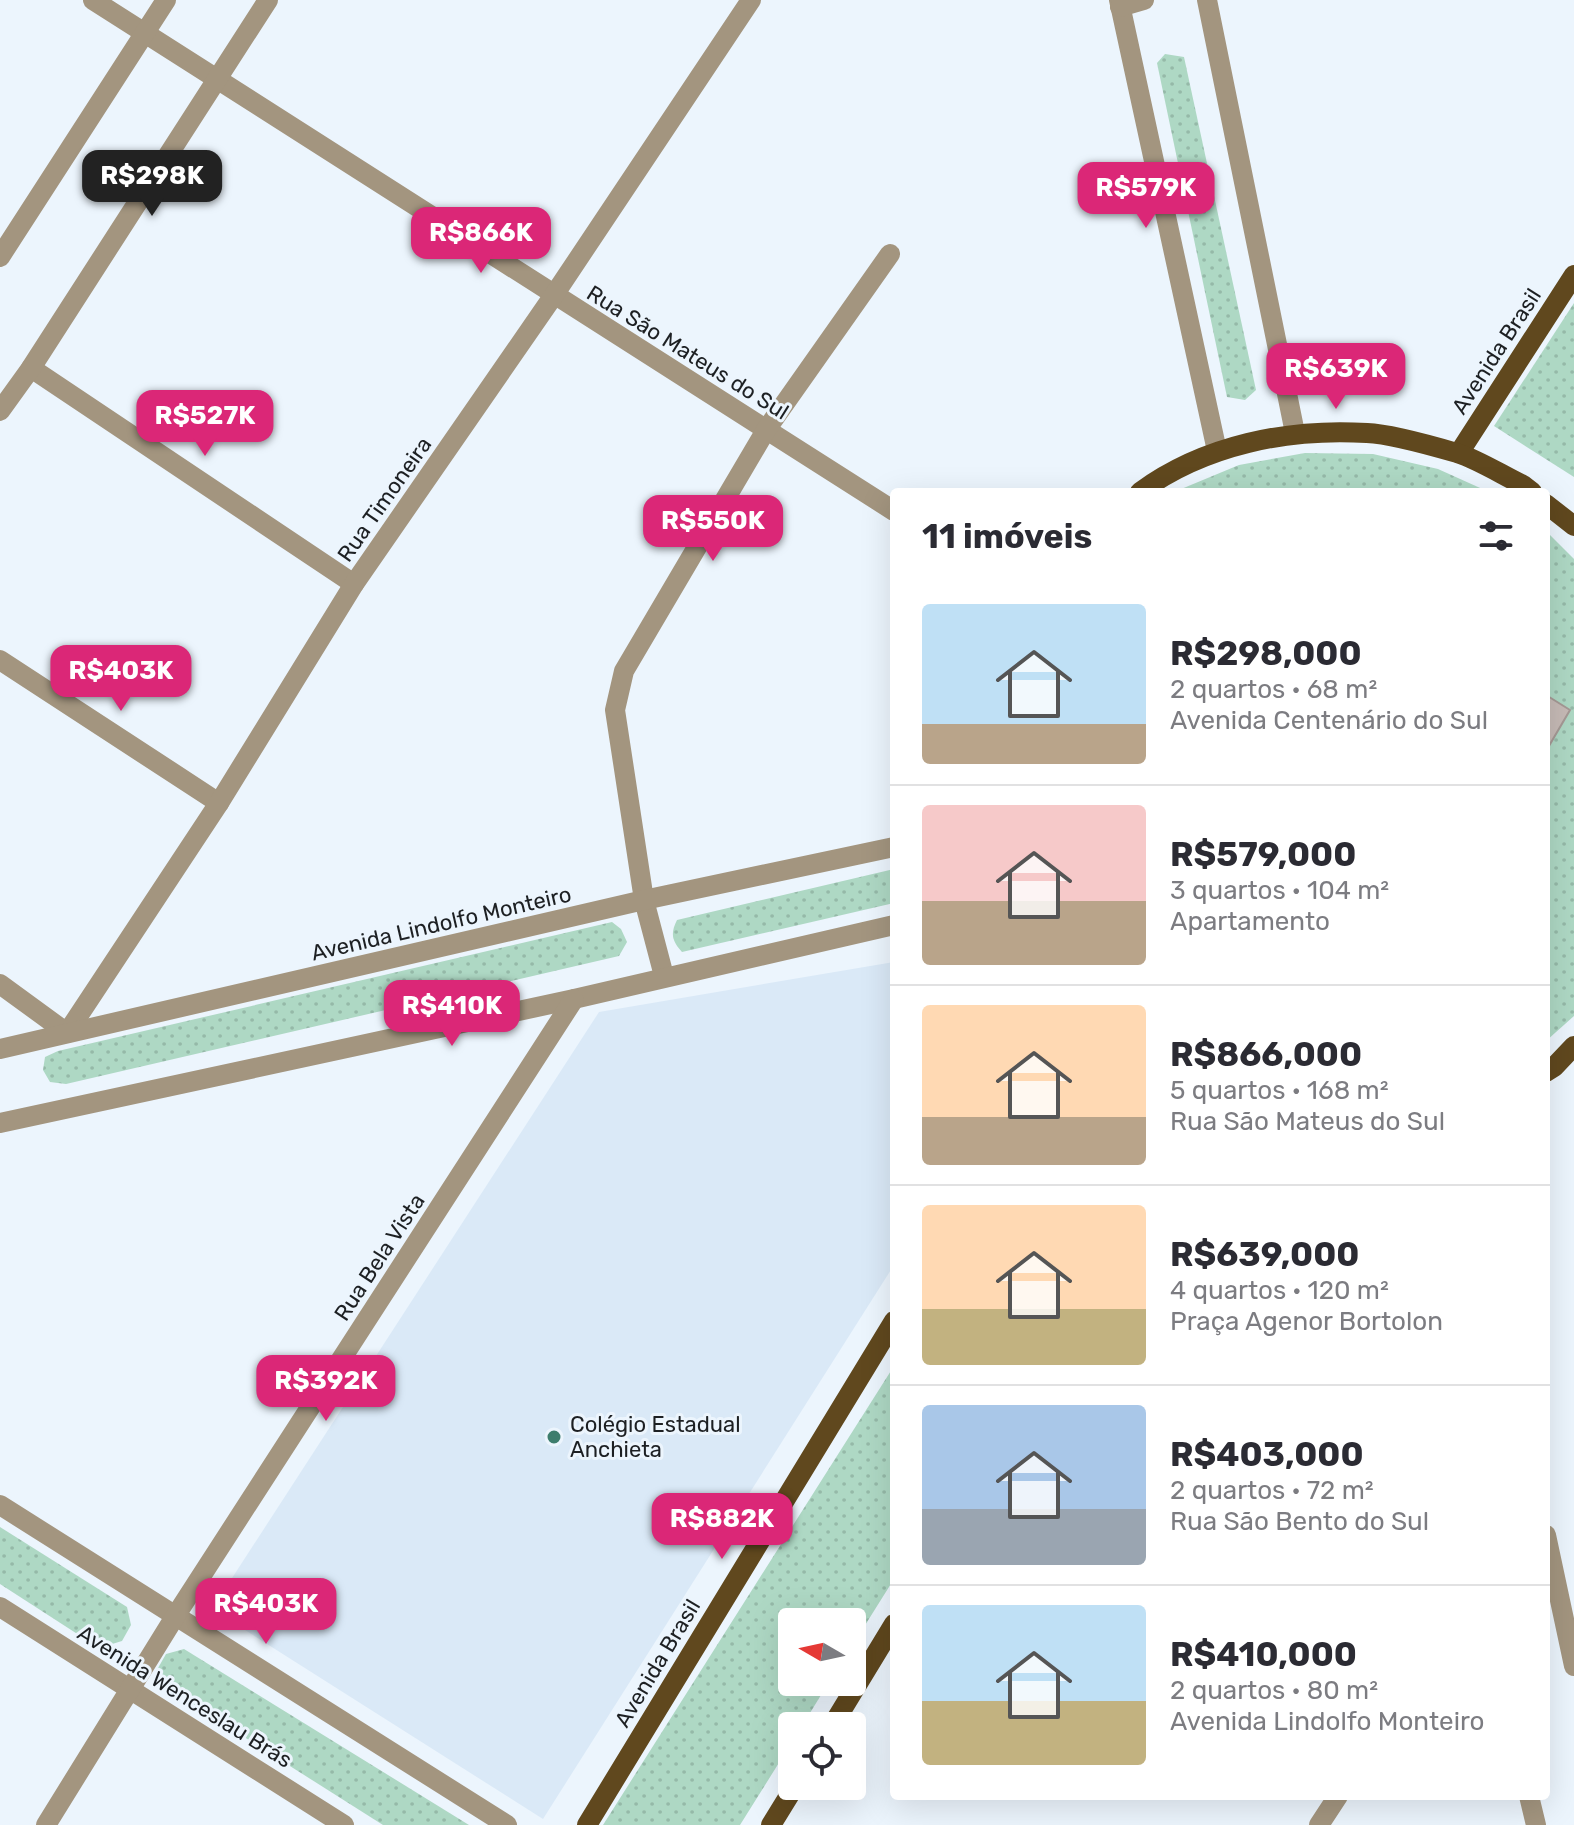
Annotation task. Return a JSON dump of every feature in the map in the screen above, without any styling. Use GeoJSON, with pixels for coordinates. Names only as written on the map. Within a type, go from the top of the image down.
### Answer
{"type":"FeatureCollection","features":[{"type":"Feature","properties":{"kind":"main road","name":"Avenida Brasil"},"geometry":{"type":"LineString","coordinates":[[1459,453],[1574,275]]}},
{"type":"Feature","properties":{"kind":"main road"},"geometry":{"type":"LineString","coordinates":[[1145,488],[1159,478],[1217,451],[1295,433],[1370,433],[1459,453],[1527,488]]}},
{"type":"Feature","properties":{"kind":"main road"},"geometry":{"type":"LineString","coordinates":[[1550,507],[1574,526]]}},
{"type":"Feature","properties":{"kind":"main road"},"geometry":{"type":"LineString","coordinates":[[1550,1070],[1574,1046]]}},
{"type":"Feature","properties":{"kind":"main road","name":"Avenida Brasil"},"geometry":{"type":"LineString","coordinates":[[587,1825],[890,1328]]}},
{"type":"Feature","properties":{"kind":"main road"},"geometry":{"type":"LineString","coordinates":[[841,1712],[890,1631]]}},
{"type":"Feature","properties":{"kind":"main road"},"geometry":{"type":"LineString","coordinates":[[771,1825],[786,1800]]}},
{"type":"Feature","properties":{"kind":"street","name":"Rua São Mateus do Sul"},"geometry":{"type":"LineString","coordinates":[[93,0],[890,508]]}},
{"type":"Feature","properties":{"kind":"street"},"geometry":{"type":"LineString","coordinates":[[0,257],[166,0]]}},
{"type":"Feature","properties":{"kind":"street"},"geometry":{"type":"LineString","coordinates":[[0,411],[31,368],[268,0]]}},
{"type":"Feature","properties":{"kind":"street","name":"Rua Timoneira"},"geometry":{"type":"LineString","coordinates":[[67,1033],[219,803],[354,584],[554,295],[751,0]]}},
{"type":"Feature","properties":{"kind":"street"},"geometry":{"type":"LineString","coordinates":[[1144,0],[1119,3],[1217,451]]}},
{"type":"Feature","properties":{"kind":"street"},"geometry":{"type":"LineString","coordinates":[[1207,0],[1295,433]]}},
{"type":"Feature","properties":{"kind":"street"},"geometry":{"type":"LineString","coordinates":[[664,976],[644,900],[615,710],[624,671],[766,430],[890,254]]}},
{"type":"Feature","properties":{"kind":"street"},"geometry":{"type":"LineString","coordinates":[[31,368],[354,584]]}},
{"type":"Feature","properties":{"kind":"street"},"geometry":{"type":"LineString","coordinates":[[0,660],[219,803]]}},
{"type":"Feature","properties":{"kind":"street","name":"Avenida Lindolfo Monteiro"},"geometry":{"type":"LineString","coordinates":[[0,1049],[644,900],[890,848]]}},
{"type":"Feature","properties":{"kind":"street"},"geometry":{"type":"LineString","coordinates":[[0,1121],[574,999],[890,926]]}},
{"type":"Feature","properties":{"kind":"street"},"geometry":{"type":"LineString","coordinates":[[0,984],[67,1033]]}},
{"type":"Feature","properties":{"kind":"street","name":"Rua Bela Vista"},"geometry":{"type":"LineString","coordinates":[[46,1825],[176,1615],[574,999]]}},
{"type":"Feature","properties":{"kind":"street"},"geometry":{"type":"LineString","coordinates":[[0,1505],[507,1825]]}},
{"type":"Feature","properties":{"kind":"street"},"geometry":{"type":"LineString","coordinates":[[1550,1564],[1574,1666]]}},
{"type":"Feature","properties":{"kind":"street","name":"Avenida Wenceslau Brás"},"geometry":{"type":"LineString","coordinates":[[0,1607],[344,1825]]}},
{"type":"Feature","properties":{"kind":"street"},"geometry":{"type":"LineString","coordinates":[[1319,1825],[1335,1800]]}},
{"type":"Feature","properties":{"kind":"street"},"geometry":{"type":"LineString","coordinates":[[1530,1800],[1536,1825]]}},
{"type":"Feature","properties":{"kind":"shaded area","name":"Colégio Estadual Anchieta"},"geometry":{"type":"Polygon","coordinates":[[[890,963],[890,1271],[543,1819],[212,1609],[599,1012],[890,963]]]}},
{"type":"Feature","properties":{"kind":"green space"},"geometry":{"type":"Polygon","coordinates":[[[1165,54],[1184,57],[1256,390],[1245,400],[1227,397],[1157,63],[1165,54]]]}},
{"type":"Feature","properties":{"kind":"green space"},"geometry":{"type":"Polygon","coordinates":[[[1574,303],[1574,477],[1494,426],[1574,303]]]}},
{"type":"Feature","properties":{"kind":"green space"},"geometry":{"type":"Polygon","coordinates":[[[1305,453],[1373,454],[1438,469],[1480,488],[1184,488],[1239,465],[1305,453]]]}},
{"type":"Feature","properties":{"kind":"green space"},"geometry":{"type":"Polygon","coordinates":[[[1550,535],[1574,559],[1574,1016],[1550,1037],[1550,535]]]}},
{"type":"Feature","properties":{"kind":"green space"},"geometry":{"type":"Polygon","coordinates":[[[890,870],[890,904],[682,952],[674,941],[673,929],[677,920],[890,870]]]}},
{"type":"Feature","properties":{"kind":"green space"},"geometry":{"type":"Polygon","coordinates":[[[612,922],[621,929],[627,942],[619,956],[66,1084],[50,1082],[43,1070],[45,1057],[58,1051],[612,922]]]}},
{"type":"Feature","properties":{"kind":"green space"},"geometry":{"type":"Polygon","coordinates":[[[890,1372],[890,1585],[866,1624],[866,1608],[778,1608],[778,1696],[820,1696],[811,1712],[778,1712],[778,1764],[740,1825],[603,1825],[890,1372]]]}},
{"type":"Feature","properties":{"kind":"green space"},"geometry":{"type":"Polygon","coordinates":[[[0,1527],[127,1607],[131,1625],[122,1641],[99,1648],[0,1584],[0,1527]]]}},
{"type":"Feature","properties":{"kind":"green space"},"geometry":{"type":"Polygon","coordinates":[[[184,1649],[469,1825],[383,1825],[159,1683],[158,1668],[166,1654],[184,1649]]]}},
{"type":"Feature","properties":{"kind":"building"},"geometry":{"type":"Polygon","coordinates":[[[1550,698],[1570,710],[1550,744],[1550,698]]]}},
{"type":"Feature","properties":{"kind":"place","name":"Colégio Estadual Anchieta"},"geometry":{"type":"Point","coordinates":[554,1437]}}]}
